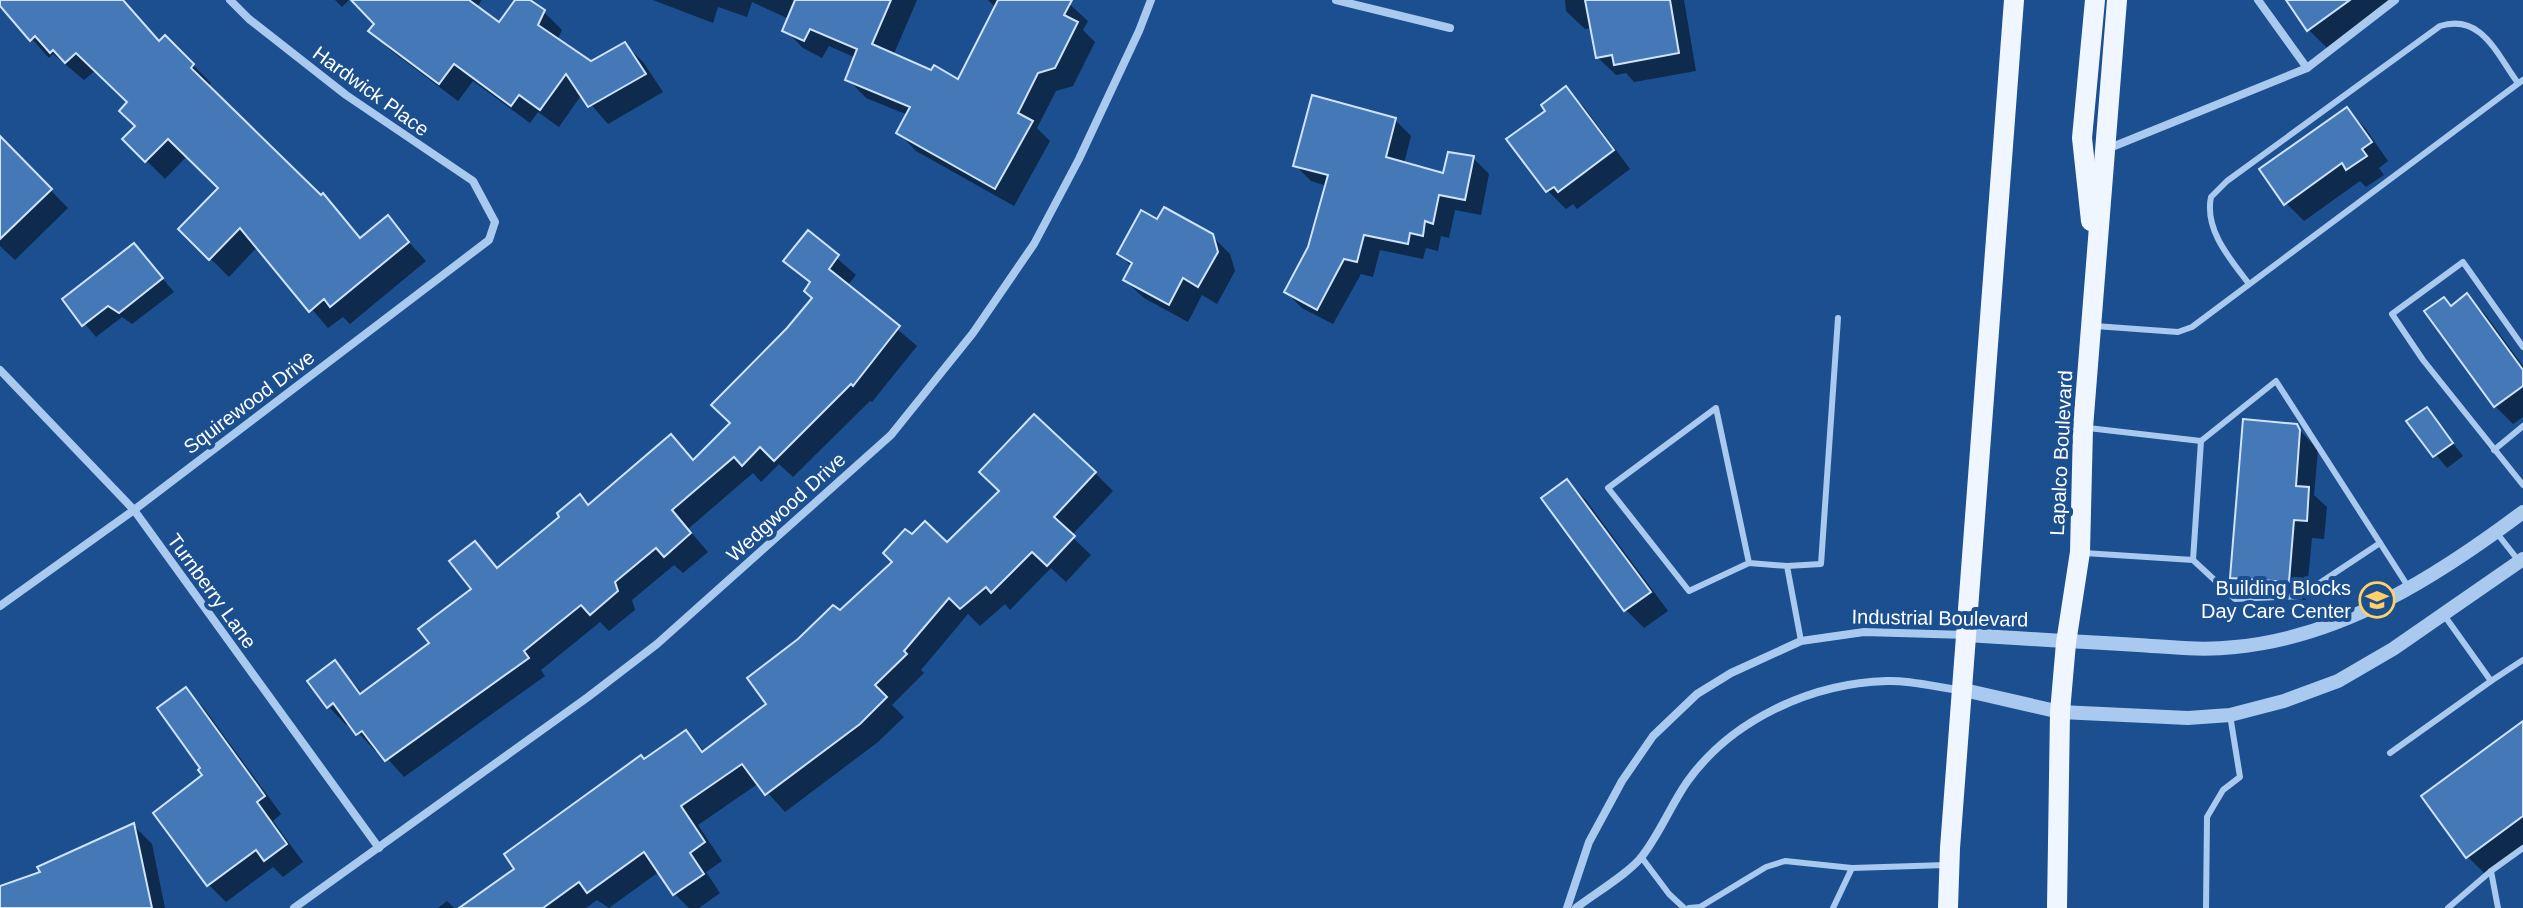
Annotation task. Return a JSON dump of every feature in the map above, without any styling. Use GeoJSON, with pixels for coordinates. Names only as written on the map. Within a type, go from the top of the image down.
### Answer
{"type":"FeatureCollection","features":[{"type":"Feature","properties":{"kind":"main road"},"geometry":{"type":"LineString","coordinates":[[1948,908],[2014,0]]}},
{"type":"Feature","properties":{"kind":"main road"},"geometry":{"type":"LineString","coordinates":[[2095,0],[2082,138],[2096,269]]}},
{"type":"Feature","properties":{"kind":"main road","name":"Lapalco Boulevard"},"geometry":{"type":"LineString","coordinates":[[2057,908],[2060,712],[2066,643],[2080,552],[2083,428],[2117,0]]}},
{"type":"Feature","properties":{"kind":"street","name":"Hardwick Place"},"geometry":{"type":"LineString","coordinates":[[230,0],[249,19],[346,95],[473,181],[488,210]]}},
{"type":"Feature","properties":{"kind":"street","name":"Wedgwood Drive"},"geometry":{"type":"LineString","coordinates":[[294,908],[657,644],[891,435],[973,333],[1034,244],[1079,159],[1151,0]]}},
{"type":"Feature","properties":{"kind":"street"},"geometry":{"type":"LineString","coordinates":[[1336,0],[1450,28]]}},
{"type":"Feature","properties":{"kind":"street"},"geometry":{"type":"LineString","coordinates":[[2258,0],[2307,68]]}},
{"type":"Feature","properties":{"kind":"street"},"geometry":{"type":"LineString","coordinates":[[2106,149],[2307,68],[2395,0]]}},
{"type":"Feature","properties":{"kind":"street","name":"Squirewood Drive"},"geometry":{"type":"LineString","coordinates":[[0,606],[134,510],[489,240],[495,222],[488,210]]}},
{"type":"Feature","properties":{"kind":"street","name":"Turnberry Lane"},"geometry":{"type":"LineString","coordinates":[[0,370],[134,510],[379,848]]}},
{"type":"Feature","properties":{"kind":"street","name":"Industrial Boulevard"},"geometry":{"type":"LineString","coordinates":[[1567,908],[1589,842],[1622,781],[1653,736],[1697,694],[1731,673],[1801,641],[1864,632],[1968,635],[2189,649],[2277,641],[2353,616],[2409,588],[2451,564],[2523,512]]}},
{"type":"Feature","properties":{"kind":"street"},"geometry":{"type":"LineString","coordinates":[[1576,908],[1642,858],[1687,781],[1719,745],[1757,718],[1804,697],[1846,685],[1889,681],[1964,690],[2060,712],[2188,718],[2230,715],[2284,701],[2338,681],[2393,649],[2522,562]]}},
{"type":"Feature","properties":{"kind":"lane"},"geometry":{"type":"LineString","coordinates":[[2092,326],[2178,332],[2192,327],[2521,82],[2477,29],[2462,22],[2440,26],[2227,181],[2211,197],[2211,218],[2221,245],[2249,284]]}},
{"type":"Feature","properties":{"kind":"lane"},"geometry":{"type":"LineString","coordinates":[[2523,347],[2463,262],[2392,314],[2423,360],[2523,485]]}},
{"type":"Feature","properties":{"kind":"lane"},"geometry":{"type":"LineString","coordinates":[[1749,563],[1716,408],[1608,488],[1689,591],[1749,563],[1787,566],[1821,564],[1838,318]]}},
{"type":"Feature","properties":{"kind":"lane"},"geometry":{"type":"LineString","coordinates":[[2083,428],[2201,441],[2276,381],[2409,588]]}},
{"type":"Feature","properties":{"kind":"lane"},"geometry":{"type":"LineString","coordinates":[[2494,450],[2523,426]]}},
{"type":"Feature","properties":{"kind":"lane"},"geometry":{"type":"LineString","coordinates":[[2193,560],[2201,441]]}},
{"type":"Feature","properties":{"kind":"lane"},"geometry":{"type":"LineString","coordinates":[[2496,532],[2522,562]]}},
{"type":"Feature","properties":{"kind":"lane"},"geometry":{"type":"LineString","coordinates":[[2080,552],[2193,560],[2235,599],[2300,596],[2380,543]]}},
{"type":"Feature","properties":{"kind":"lane"},"geometry":{"type":"LineString","coordinates":[[1787,566],[1801,641]]}},
{"type":"Feature","properties":{"kind":"lane"},"geometry":{"type":"LineString","coordinates":[[2444,615],[2491,681]]}},
{"type":"Feature","properties":{"kind":"lane"},"geometry":{"type":"LineString","coordinates":[[2390,753],[2523,660]]}},
{"type":"Feature","properties":{"kind":"lane"},"geometry":{"type":"LineString","coordinates":[[2206,908],[2207,817],[2223,790],[2240,777],[2230,715]]}},
{"type":"Feature","properties":{"kind":"lane"},"geometry":{"type":"LineString","coordinates":[[2448,908],[2523,848]]}},
{"type":"Feature","properties":{"kind":"lane"},"geometry":{"type":"LineString","coordinates":[[1642,858],[1669,894],[1686,908],[1700,907],[1766,867],[1785,861],[1852,868],[1949,865]]}},
{"type":"Feature","properties":{"kind":"lane"},"geometry":{"type":"LineString","coordinates":[[1833,908],[1852,868]]}},
{"type":"Feature","properties":{"kind":"lane"},"geometry":{"type":"LineString","coordinates":[[2491,871],[2498,908]]}},
{"type":"Feature","properties":{"kind":"building"},"geometry":{"type":"Polygon","coordinates":[[[0,0],[123,0],[159,41],[165,35],[194,64],[191,68],[321,195],[323,193],[360,238],[388,215],[409,242],[330,307],[324,299],[309,312],[240,228],[209,260],[178,229],[218,188],[168,139],[145,162],[122,139],[135,126],[119,111],[127,102],[76,53],[65,63],[53,50],[50,53],[35,36],[30,41],[0,6],[0,0]]]}},
{"type":"Feature","properties":{"kind":"building"},"geometry":{"type":"Polygon","coordinates":[[[351,0],[469,0],[499,22],[515,0],[530,0],[545,10],[538,25],[591,61],[625,42],[646,74],[588,107],[566,74],[540,110],[519,95],[511,106],[454,64],[439,84],[368,31],[374,24],[351,0]]]}},
{"type":"Feature","properties":{"kind":"building"},"geometry":{"type":"Polygon","coordinates":[[[795,0],[891,0],[872,44],[931,70],[934,65],[958,79],[998,0],[1072,0],[1064,15],[1078,22],[1055,68],[1038,73],[1018,113],[1033,121],[995,189],[896,133],[910,107],[845,80],[857,49],[810,29],[804,41],[782,31],[795,0]]]}},
{"type":"Feature","properties":{"kind":"building"},"geometry":{"type":"Polygon","coordinates":[[[1585,0],[1670,0],[1679,53],[1614,65],[1612,55],[1596,58],[1585,0]]]}},
{"type":"Feature","properties":{"kind":"building"},"geometry":{"type":"Polygon","coordinates":[[[2286,0],[2350,0],[2307,31],[2286,0]]]}},
{"type":"Feature","properties":{"kind":"building"},"geometry":{"type":"Polygon","coordinates":[[[1566,86],[1614,150],[1558,192],[1554,187],[1546,192],[1506,139],[1545,111],[1541,105],[1566,86]]]}},
{"type":"Feature","properties":{"kind":"building"},"geometry":{"type":"Polygon","coordinates":[[[1312,95],[1396,118],[1386,157],[1443,173],[1448,152],[1474,156],[1465,200],[1439,195],[1433,224],[1425,221],[1423,236],[1410,233],[1408,244],[1364,235],[1357,262],[1344,259],[1317,310],[1284,292],[1308,247],[1328,175],[1293,166],[1312,95]]]}},
{"type":"Feature","properties":{"kind":"building"},"geometry":{"type":"Polygon","coordinates":[[[2347,107],[2372,142],[2362,149],[2367,156],[2346,170],[2342,163],[2284,205],[2259,169],[2347,107]]]}},
{"type":"Feature","properties":{"kind":"building"},"geometry":{"type":"Polygon","coordinates":[[[0,136],[52,189],[0,239],[0,136]]]}},
{"type":"Feature","properties":{"kind":"building"},"geometry":{"type":"Polygon","coordinates":[[[1164,207],[1213,234],[1218,252],[1198,287],[1183,278],[1169,305],[1123,280],[1132,263],[1117,254],[1141,210],[1157,219],[1164,207]]]}},
{"type":"Feature","properties":{"kind":"building"},"geometry":{"type":"Polygon","coordinates":[[[808,230],[839,255],[829,269],[900,326],[853,386],[851,384],[774,461],[760,447],[742,466],[734,457],[672,510],[691,533],[664,557],[656,548],[615,582],[618,591],[590,615],[581,605],[524,651],[529,658],[385,761],[362,731],[356,735],[333,703],[327,708],[307,681],[335,660],[360,694],[429,643],[418,629],[471,589],[449,561],[475,541],[497,568],[559,517],[557,513],[580,494],[588,505],[671,434],[693,460],[730,423],[711,405],[787,328],[812,298],[804,291],[810,282],[783,261],[808,230]]]}},
{"type":"Feature","properties":{"kind":"building"},"geometry":{"type":"Polygon","coordinates":[[[134,243],[163,278],[119,313],[108,306],[82,326],[62,299],[134,243]]]}},
{"type":"Feature","properties":{"kind":"building"},"geometry":{"type":"Polygon","coordinates":[[[2467,293],[2523,370],[2523,386],[2494,407],[2424,311],[2444,297],[2451,306],[2467,293]]]}},
{"type":"Feature","properties":{"kind":"building"},"geometry":{"type":"Polygon","coordinates":[[[2427,407],[2453,443],[2433,457],[2406,421],[2427,407]]]}},
{"type":"Feature","properties":{"kind":"building"},"geometry":{"type":"Polygon","coordinates":[[[1034,414],[1096,472],[1054,517],[1075,536],[1047,566],[1032,552],[991,593],[986,587],[960,609],[949,598],[904,651],[907,654],[875,685],[887,697],[860,724],[765,795],[742,764],[681,806],[705,842],[690,853],[704,874],[673,895],[644,852],[587,893],[579,882],[543,908],[459,908],[514,869],[504,854],[641,755],[644,759],[686,730],[702,752],[766,704],[747,678],[798,639],[833,605],[840,610],[892,562],[883,553],[905,529],[912,534],[925,521],[947,542],[999,491],[979,472],[1034,414]]]}},
{"type":"Feature","properties":{"kind":"building"},"geometry":{"type":"Polygon","coordinates":[[[2243,419],[2297,424],[2300,430],[2296,486],[2309,487],[2307,521],[2294,520],[2289,582],[2230,578],[2243,419]]]}},
{"type":"Feature","properties":{"kind":"building"},"geometry":{"type":"Polygon","coordinates":[[[1567,479],[1651,592],[1624,611],[1541,498],[1567,479]]]}},
{"type":"Feature","properties":{"kind":"building"},"geometry":{"type":"Polygon","coordinates":[[[186,687],[265,796],[257,802],[287,844],[264,861],[256,850],[207,886],[153,813],[202,775],[157,708],[186,687]]]}},
{"type":"Feature","properties":{"kind":"building"},"geometry":{"type":"Polygon","coordinates":[[[2523,721],[2523,816],[2466,858],[2421,796],[2523,721]]]}},
{"type":"Feature","properties":{"kind":"building"},"geometry":{"type":"Polygon","coordinates":[[[134,823],[152,908],[0,908],[0,886],[40,872],[37,867],[134,823]]]}},
{"type":"Feature","properties":{"kind":"place","name":"Building Blocks Day Care Center"},"geometry":{"type":"Point","coordinates":[2377,600]}}]}
